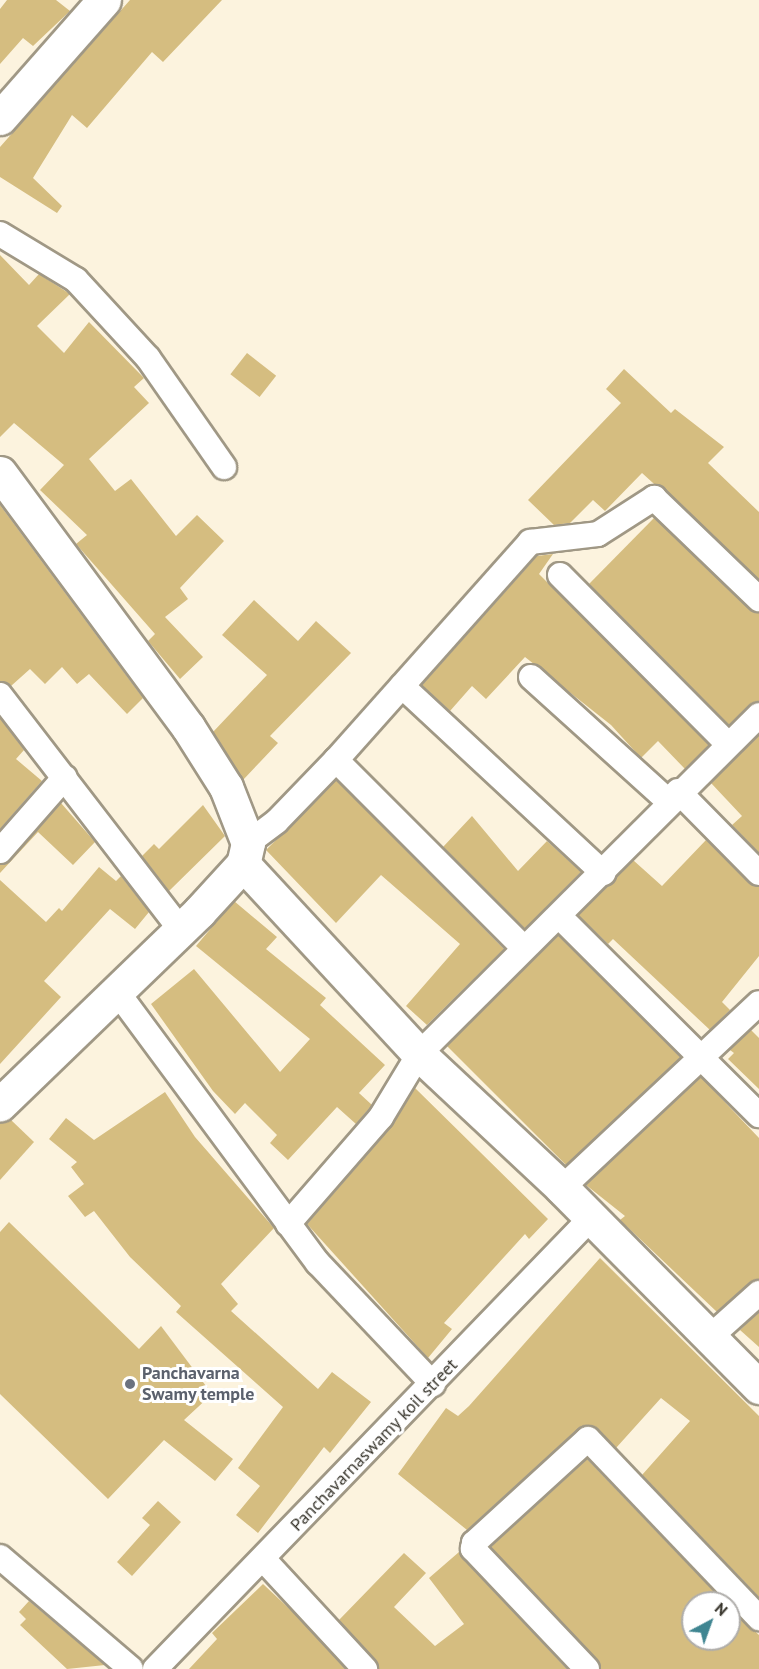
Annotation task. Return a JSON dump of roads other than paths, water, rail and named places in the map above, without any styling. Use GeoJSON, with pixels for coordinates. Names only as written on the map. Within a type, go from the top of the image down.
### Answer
{"type":"FeatureCollection","features":[{"type":"Feature","properties":{"kind":"main road"},"geometry":{"type":"LineString","coordinates":[[0,118],[105,0]]}},
{"type":"Feature","properties":{"kind":"main road"},"geometry":{"type":"LineString","coordinates":[[0,473],[188,727],[226,787],[245,853],[419,1054],[562,1188],[759,1387]]}},
{"type":"Feature","properties":{"kind":"main road"},"geometry":{"type":"LineString","coordinates":[[0,1104],[181,930],[245,853]]}},
{"type":"Feature","properties":{"kind":"street"},"geometry":{"type":"LineString","coordinates":[[0,234],[76,280],[148,358],[224,467]]}},
{"type":"Feature","properties":{"kind":"street"},"geometry":{"type":"LineString","coordinates":[[245,853],[336,760],[517,552],[546,536],[598,534],[645,499],[662,502],[759,599]]}},
{"type":"Feature","properties":{"kind":"street"},"geometry":{"type":"LineString","coordinates":[[560,575],[728,744]]}},
{"type":"Feature","properties":{"kind":"street"},"geometry":{"type":"LineString","coordinates":[[531,677],[673,796],[759,873]]}},
{"type":"Feature","properties":{"kind":"street"},"geometry":{"type":"LineString","coordinates":[[402,686],[603,873]]}},
{"type":"Feature","properties":{"kind":"street"},"geometry":{"type":"LineString","coordinates":[[0,695],[181,930]]}},
{"type":"Feature","properties":{"kind":"street"},"geometry":{"type":"LineString","coordinates":[[288,1224],[381,1117],[419,1054],[522,947],[560,918],[673,796],[759,715]]}},
{"type":"Feature","properties":{"kind":"street"},"geometry":{"type":"LineString","coordinates":[[336,760],[522,947]]}},
{"type":"Feature","properties":{"kind":"street"},"geometry":{"type":"LineString","coordinates":[[0,851],[65,777]]}},
{"type":"Feature","properties":{"kind":"street"},"geometry":{"type":"LineString","coordinates":[[560,918],[759,1116]]}},
{"type":"Feature","properties":{"kind":"street"},"geometry":{"type":"LineString","coordinates":[[117,993],[288,1224],[433,1384]]}},
{"type":"Feature","properties":{"kind":"street"},"geometry":{"type":"LineString","coordinates":[[562,1188],[759,1004]]}},
{"type":"Feature","properties":{"kind":"street","name":"Panchavarnaswamy koil street"},"geometry":{"type":"LineString","coordinates":[[155,1669],[264,1560],[591,1218]]}},
{"type":"Feature","properties":{"kind":"street"},"geometry":{"type":"LineString","coordinates":[[710,1337],[759,1293]]}},
{"type":"Feature","properties":{"kind":"street"},"geometry":{"type":"LineString","coordinates":[[587,1669],[473,1549],[474,1543],[588,1439],[616,1462],[759,1618]]}},
{"type":"Feature","properties":{"kind":"street"},"geometry":{"type":"LineString","coordinates":[[0,1557],[131,1669]]}},
{"type":"Feature","properties":{"kind":"street"},"geometry":{"type":"LineString","coordinates":[[264,1560],[366,1669]]}},
{"type":"Feature","properties":{"kind":"place","name":"Panchavarna Swamy temple"},"geometry":{"type":"Point","coordinates":[130,1384]}}]}
